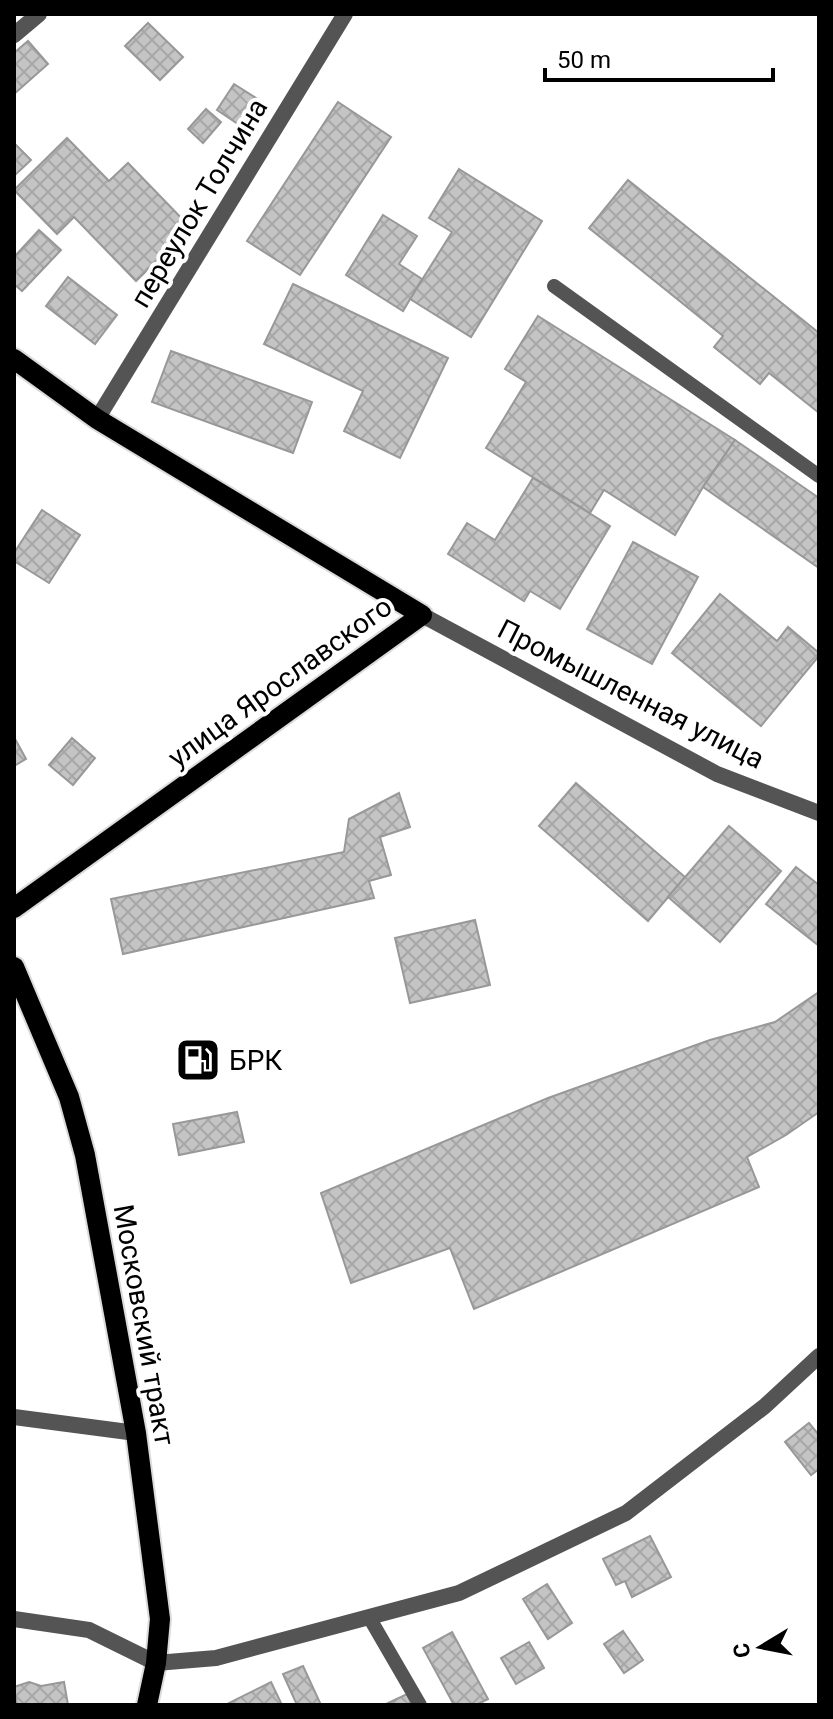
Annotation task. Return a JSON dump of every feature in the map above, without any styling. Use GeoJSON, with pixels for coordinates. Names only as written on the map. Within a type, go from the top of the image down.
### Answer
{"type":"FeatureCollection","features":[{"type":"Feature","properties":{"kind":"main road","name":"улица Ярославского"},"geometry":{"type":"LineString","coordinates":[[14,359],[97,419],[422,615],[14,908]]}},
{"type":"Feature","properties":{"kind":"main road","name":"Московский тракт"},"geometry":{"type":"LineString","coordinates":[[14,967],[69,1097],[85,1155],[136,1433],[160,1619],[156,1663],[147,1705]]}},
{"type":"Feature","properties":{"kind":"street"},"geometry":{"type":"LineString","coordinates":[[14,35],[39,14]]}},
{"type":"Feature","properties":{"kind":"street","name":"переулок Толчина"},"geometry":{"type":"LineString","coordinates":[[97,419],[345,14]]}},
{"type":"Feature","properties":{"kind":"street","name":"Промышленная улица"},"geometry":{"type":"LineString","coordinates":[[422,615],[717,774],[819,813]]}},
{"type":"Feature","properties":{"kind":"street"},"geometry":{"type":"LineString","coordinates":[[14,1619],[89,1630],[156,1663],[216,1658],[459,1593],[626,1513],[765,1406],[819,1356]]}},
{"type":"Feature","properties":{"kind":"street"},"geometry":{"type":"LineString","coordinates":[[14,1417],[136,1433]]}},
{"type":"Feature","properties":{"kind":"lane"},"geometry":{"type":"LineString","coordinates":[[554,286],[819,476]]}},
{"type":"Feature","properties":{"kind":"lane"},"geometry":{"type":"LineString","coordinates":[[369,1617],[420,1705]]}},
{"type":"Feature","properties":{"kind":"building"},"geometry":{"type":"Polygon","coordinates":[[[148,23],[183,57],[160,80],[125,46],[148,23]]]}},
{"type":"Feature","properties":{"kind":"building"},"geometry":{"type":"Polygon","coordinates":[[[28,41],[48,64],[14,94],[14,53],[28,41]]]}},
{"type":"Feature","properties":{"kind":"building"},"geometry":{"type":"Polygon","coordinates":[[[234,84],[267,105],[250,132],[217,110],[234,84]]]}},
{"type":"Feature","properties":{"kind":"building"},"geometry":{"type":"Polygon","coordinates":[[[338,102],[391,137],[300,275],[247,241],[338,102]]]}},
{"type":"Feature","properties":{"kind":"building"},"geometry":{"type":"Polygon","coordinates":[[[206,109],[221,122],[203,143],[188,129],[206,109]]]}},
{"type":"Feature","properties":{"kind":"building"},"geometry":{"type":"Polygon","coordinates":[[[67,138],[109,181],[128,163],[191,228],[136,281],[74,217],[57,234],[14,190],[67,138]]]}},
{"type":"Feature","properties":{"kind":"building"},"geometry":{"type":"Polygon","coordinates":[[[14,143],[31,160],[14,176],[14,143]]]}},
{"type":"Feature","properties":{"kind":"building"},"geometry":{"type":"Polygon","coordinates":[[[459,169],[542,221],[471,337],[410,299],[452,232],[429,218],[459,169]]]}},
{"type":"Feature","properties":{"kind":"building"},"geometry":{"type":"Polygon","coordinates":[[[628,180],[819,333],[819,413],[769,373],[760,384],[714,347],[723,336],[589,228],[628,180]]]}},
{"type":"Feature","properties":{"kind":"building"},"geometry":{"type":"Polygon","coordinates":[[[383,215],[417,236],[399,264],[422,279],[403,311],[346,275],[383,215]]]}},
{"type":"Feature","properties":{"kind":"building"},"geometry":{"type":"Polygon","coordinates":[[[39,230],[61,250],[22,291],[14,284],[14,257],[39,230]]]}},
{"type":"Feature","properties":{"kind":"building"},"geometry":{"type":"Polygon","coordinates":[[[68,277],[117,315],[95,344],[46,306],[68,277]]]}},
{"type":"Feature","properties":{"kind":"building"},"geometry":{"type":"Polygon","coordinates":[[[293,284],[448,358],[400,458],[344,431],[363,391],[264,344],[293,284]]]}},
{"type":"Feature","properties":{"kind":"building"},"geometry":{"type":"Polygon","coordinates":[[[538,316],[735,440],[675,535],[604,490],[590,513],[486,448],[526,382],[505,369],[538,316]]]}},
{"type":"Feature","properties":{"kind":"building"},"geometry":{"type":"Polygon","coordinates":[[[171,351],[312,402],[293,453],[152,402],[171,351]]]}},
{"type":"Feature","properties":{"kind":"building"},"geometry":{"type":"Polygon","coordinates":[[[735,440],[819,498],[819,568],[703,487],[735,440]]]}},
{"type":"Feature","properties":{"kind":"building"},"geometry":{"type":"Polygon","coordinates":[[[533,478],[610,526],[560,609],[530,591],[524,601],[448,554],[467,523],[495,540],[533,478]]]}},
{"type":"Feature","properties":{"kind":"building"},"geometry":{"type":"Polygon","coordinates":[[[42,510],[80,535],[49,583],[14,561],[14,553],[42,510]]]}},
{"type":"Feature","properties":{"kind":"building"},"geometry":{"type":"Polygon","coordinates":[[[633,542],[698,577],[652,664],[587,629],[633,542]]]}},
{"type":"Feature","properties":{"kind":"building"},"geometry":{"type":"Polygon","coordinates":[[[720,594],[777,641],[788,627],[819,653],[761,726],[672,653],[720,594]]]}},
{"type":"Feature","properties":{"kind":"building"},"geometry":{"type":"Polygon","coordinates":[[[14,737],[26,759],[14,766],[14,737]]]}},
{"type":"Feature","properties":{"kind":"building"},"geometry":{"type":"Polygon","coordinates":[[[72,738],[95,758],[73,785],[49,765],[72,738]]]}},
{"type":"Feature","properties":{"kind":"building"},"geometry":{"type":"Polygon","coordinates":[[[576,783],[685,877],[648,921],[539,826],[576,783]]]}},
{"type":"Feature","properties":{"kind":"building"},"geometry":{"type":"Polygon","coordinates":[[[399,793],[410,827],[380,837],[391,875],[369,881],[374,898],[123,954],[111,899],[344,852],[349,819],[399,793]]]}},
{"type":"Feature","properties":{"kind":"building"},"geometry":{"type":"Polygon","coordinates":[[[729,826],[781,871],[720,942],[668,897],[729,826]]]}},
{"type":"Feature","properties":{"kind":"building"},"geometry":{"type":"Polygon","coordinates":[[[796,867],[819,885],[819,946],[766,904],[796,867]]]}},
{"type":"Feature","properties":{"kind":"building"},"geometry":{"type":"Polygon","coordinates":[[[475,920],[490,985],[410,1003],[395,938],[475,920]]]}},
{"type":"Feature","properties":{"kind":"building"},"geometry":{"type":"Polygon","coordinates":[[[819,992],[819,1112],[747,1157],[759,1187],[474,1309],[450,1248],[351,1283],[321,1193],[548,1098],[710,1040],[775,1022],[819,992]]]}},
{"type":"Feature","properties":{"kind":"building","name":"БРК"},"geometry":{"type":"Polygon","coordinates":[[[211,1043],[217,1071],[185,1077],[179,1050],[211,1043]]]}},
{"type":"Feature","properties":{"kind":"building"},"geometry":{"type":"Polygon","coordinates":[[[237,1112],[244,1142],[179,1155],[173,1124],[237,1112]]]}},
{"type":"Feature","properties":{"kind":"building"},"geometry":{"type":"Polygon","coordinates":[[[809,1423],[819,1435],[819,1469],[811,1475],[785,1442],[809,1423]]]}},
{"type":"Feature","properties":{"kind":"building"},"geometry":{"type":"Polygon","coordinates":[[[650,1536],[671,1577],[632,1597],[625,1581],[616,1585],[603,1559],[650,1536]]]}},
{"type":"Feature","properties":{"kind":"building"},"geometry":{"type":"Polygon","coordinates":[[[547,1584],[572,1623],[548,1639],[523,1599],[547,1584]]]}},
{"type":"Feature","properties":{"kind":"building"},"geometry":{"type":"Polygon","coordinates":[[[623,1631],[643,1660],[624,1673],[604,1644],[623,1631]]]}},
{"type":"Feature","properties":{"kind":"building"},"geometry":{"type":"Polygon","coordinates":[[[452,1632],[488,1699],[476,1705],[454,1705],[423,1648],[452,1632]]]}},
{"type":"Feature","properties":{"kind":"building"},"geometry":{"type":"Polygon","coordinates":[[[529,1642],[544,1668],[516,1684],[501,1658],[529,1642]]]}},
{"type":"Feature","properties":{"kind":"building"},"geometry":{"type":"Polygon","coordinates":[[[303,1666],[321,1705],[297,1705],[283,1674],[303,1666]]]}},
{"type":"Feature","properties":{"kind":"building"},"geometry":{"type":"Polygon","coordinates":[[[29,1682],[41,1686],[64,1682],[68,1705],[17,1705],[14,1687],[29,1682]]]}},
{"type":"Feature","properties":{"kind":"building"},"geometry":{"type":"Polygon","coordinates":[[[271,1682],[282,1705],[229,1703],[271,1682]]]}},
{"type":"Feature","properties":{"kind":"building"},"geometry":{"type":"Polygon","coordinates":[[[407,1694],[412,1705],[384,1705],[407,1694]]]}},
{"type":"Feature","properties":{"kind":"place","name":"БРК"},"geometry":{"type":"Point","coordinates":[198,1060]}}]}
